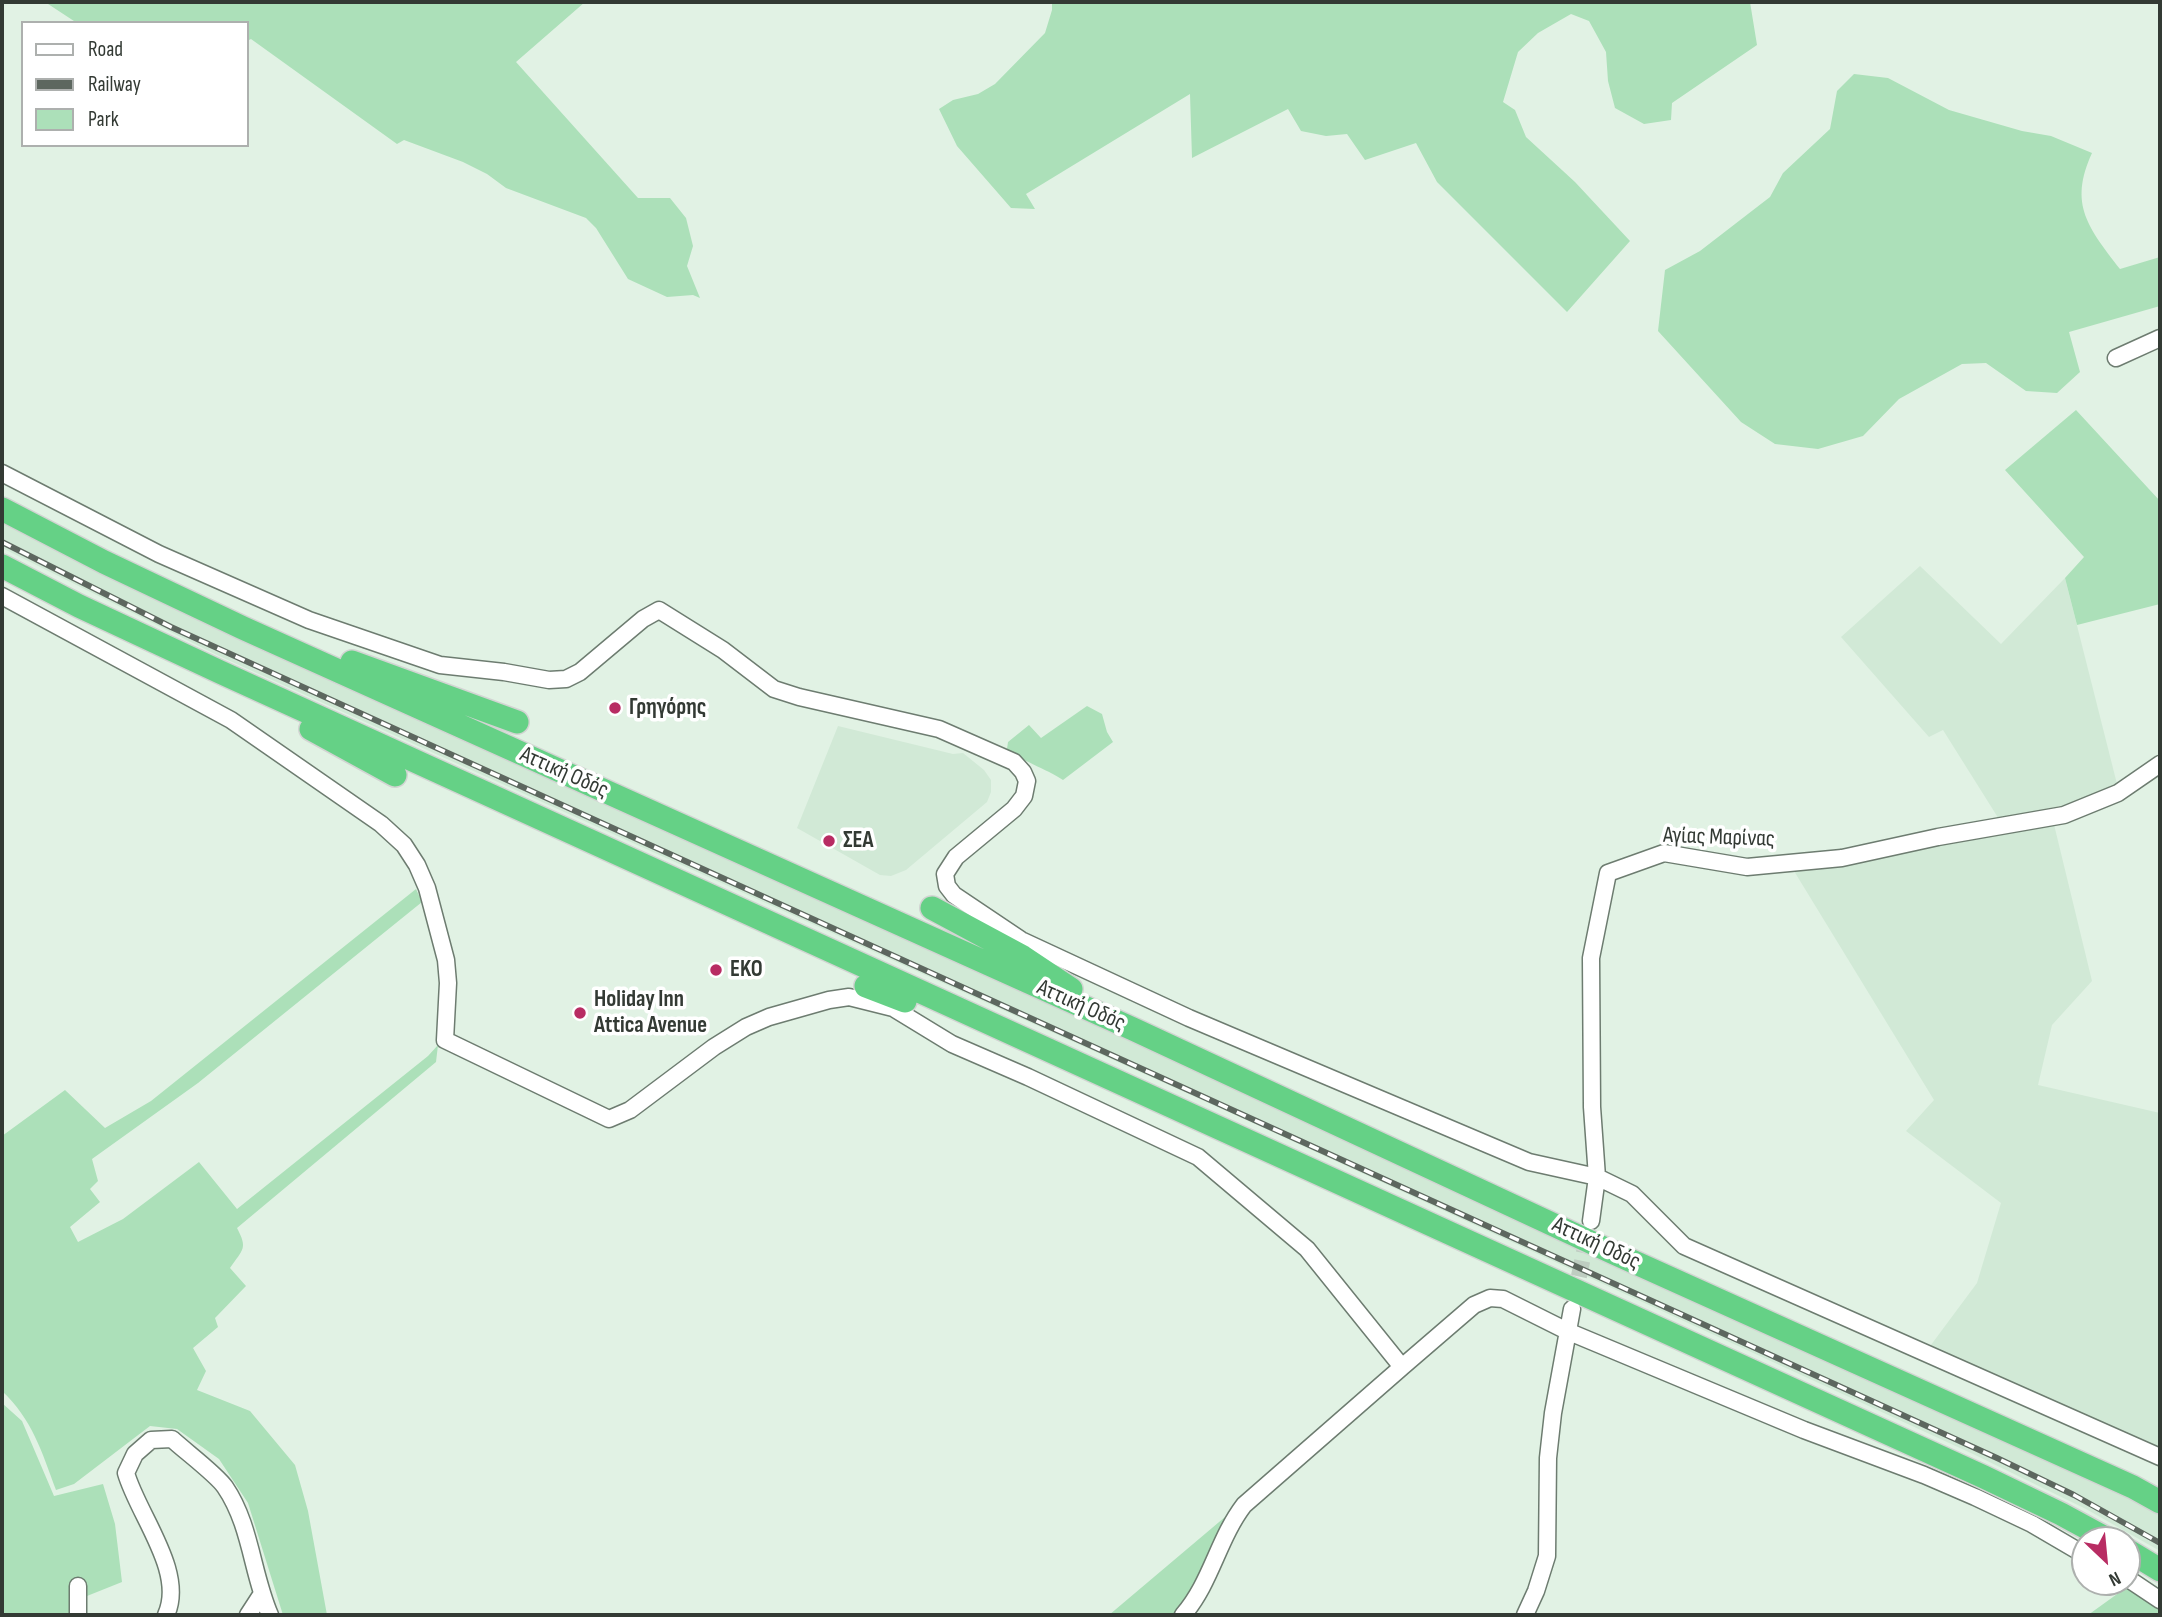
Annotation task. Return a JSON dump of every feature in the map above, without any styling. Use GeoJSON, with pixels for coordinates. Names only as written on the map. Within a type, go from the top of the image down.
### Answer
{"type":"FeatureCollection","features":[{"type":"Feature","properties":{"kind":"highway","name":"Αττική Οδός"},"geometry":{"type":"LineString","coordinates":[[2,509],[104,562],[243,628],[1133,1029],[2160,1502]]}},
{"type":"Feature","properties":{"kind":"highway"},"geometry":{"type":"LineString","coordinates":[[2,566],[79,606],[220,672],[1930,1451],[2083,1526]]}},
{"type":"Feature","properties":{"kind":"highway"},"geometry":{"type":"LineString","coordinates":[[243,628],[314,648],[517,722]]}},
{"type":"Feature","properties":{"kind":"highway"},"geometry":{"type":"LineString","coordinates":[[220,672],[259,702],[395,775]]}},
{"type":"Feature","properties":{"kind":"highway"},"geometry":{"type":"LineString","coordinates":[[932,908],[1023,957],[1133,1029]]}},
{"type":"Feature","properties":{"kind":"highway"},"geometry":{"type":"LineString","coordinates":[[866,986],[982,1033],[1140,1105],[1223,1131]]}},
{"type":"Feature","properties":{"kind":"highway"},"geometry":{"type":"LineString","coordinates":[[2044,1447],[2083,1453],[2160,1487]]}},
{"type":"Feature","properties":{"kind":"highway"},"geometry":{"type":"LineString","coordinates":[[2141,1558],[2160,1570]]}},
{"type":"Feature","properties":{"kind":"street"},"geometry":{"type":"LineString","coordinates":[[2116,358],[2160,338]]}},
{"type":"Feature","properties":{"kind":"street"},"geometry":{"type":"LineString","coordinates":[[2,473],[159,554],[309,620],[440,665],[549,680],[566,679],[580,672],[643,619],[659,610],[723,650],[774,689],[939,729],[1014,762],[1027,781],[1024,796],[1014,809],[956,857],[945,874],[947,886],[954,895],[1020,940],[1094,976],[1529,1162],[1597,1177],[1632,1194],[1685,1246],[2160,1457]]}},
{"type":"Feature","properties":{"kind":"street"},"geometry":{"type":"LineString","coordinates":[[2,596],[231,720],[381,824],[404,845],[427,888],[446,960],[448,982],[445,1040],[609,1119],[630,1110],[725,1040],[769,1017],[829,1000],[849,998],[893,1008],[952,1044],[1198,1157],[1307,1249],[1402,1367]]}},
{"type":"Feature","properties":{"kind":"street","name":"Αγίας Μαρίνας"},"geometry":{"type":"LineString","coordinates":[[1597,1177],[1592,1107],[1591,958],[1608,873],[1664,853],[1747,867],[1842,858],[1938,837],[2064,815],[2118,793],[2160,764]]}},
{"type":"Feature","properties":{"kind":"street"},"geometry":{"type":"LineString","coordinates":[[1591,1221],[1597,1177]]}},
{"type":"Feature","properties":{"kind":"street"},"geometry":{"type":"LineString","coordinates":[[1183,1615],[1198,1594],[1229,1525],[1244,1505],[1474,1306],[1490,1298],[1503,1299],[1567,1331],[1804,1430],[1924,1475],[2032,1524],[2071,1547]]}},
{"type":"Feature","properties":{"kind":"street"},"geometry":{"type":"LineString","coordinates":[[1525,1615],[1547,1556],[1548,1458],[1553,1413],[1572,1309]]}},
{"type":"Feature","properties":{"kind":"street"},"geometry":{"type":"LineString","coordinates":[[166,1615],[172,1603],[163,1558],[126,1473],[135,1454],[151,1440],[172,1439],[223,1485],[241,1517],[261,1595],[270,1615]]}},
{"type":"Feature","properties":{"kind":"street"},"geometry":{"type":"LineString","coordinates":[[78,1586],[78,1615]]}},
{"type":"Feature","properties":{"kind":"street"},"geometry":{"type":"LineString","coordinates":[[2141,1587],[2160,1600]]}},
{"type":"Feature","properties":{"kind":"street"},"geometry":{"type":"LineString","coordinates":[[248,1615],[261,1595]]}},
{"type":"Feature","properties":{"kind":"shaded area"},"geometry":{"type":"Polygon","coordinates":[[[2,521],[2135,1501],[2160,1514],[2160,1551],[2141,1540],[2141,1526],[2116,1526],[1973,1454],[1255,1124],[219,656],[2,548],[2,521]]]}},
{"type":"Feature","properties":{"kind":"shaded area"},"geometry":{"type":"Polygon","coordinates":[[[1920,566],[2001,644],[2065,578],[2118,788],[2086,801],[2050,808],[2092,981],[2052,1025],[2038,1085],[2160,1113],[2160,1443],[2153,1450],[1925,1353],[1977,1283],[2001,1203],[1906,1131],[1934,1100],[1794,871],[1997,835],[1997,816],[1943,730],[1929,737],[1841,637],[1920,566]]]}},
{"type":"Feature","properties":{"kind":"shaded area"},"geometry":{"type":"Polygon","coordinates":[[[838,726],[953,754],[963,753],[984,770],[991,780],[991,792],[987,802],[906,870],[891,876],[880,875],[797,828],[838,726]]]}},
{"type":"Feature","properties":{"kind":"green space"},"geometry":{"type":"Polygon","coordinates":[[[45,2],[585,2],[516,62],[638,198],[670,198],[686,218],[693,246],[687,266],[700,298],[693,295],[667,297],[628,279],[596,228],[586,218],[506,188],[487,174],[463,162],[404,140],[397,144],[251,39],[248,40],[248,21],[74,21],[45,2]]]}},
{"type":"Feature","properties":{"kind":"green space"},"geometry":{"type":"Polygon","coordinates":[[[1052,2],[1750,2],[1757,45],[1672,103],[1671,120],[1644,124],[1615,108],[1608,81],[1606,52],[1589,21],[1571,14],[1538,33],[1518,52],[1503,102],[1515,110],[1526,137],[1575,182],[1630,241],[1567,312],[1437,182],[1416,143],[1365,160],[1347,134],[1326,136],[1301,131],[1288,109],[1192,158],[1190,94],[1026,194],[1035,209],[1011,208],[957,146],[939,109],[953,100],[978,94],[995,84],[1045,33],[1052,2]]]}},
{"type":"Feature","properties":{"kind":"green space"},"geometry":{"type":"Polygon","coordinates":[[[1854,74],[1888,78],[1949,110],[2022,131],[2051,136],[2092,153],[2082,187],[2085,215],[2099,241],[2120,269],[2160,257],[2160,306],[2069,332],[2080,372],[2057,393],[2026,391],[1986,363],[1962,364],[1899,399],[1863,436],[1818,449],[1775,444],[1741,422],[1658,331],[1665,270],[1700,251],[1770,197],[1783,173],[1830,129],[1837,91],[1854,74]]]}},
{"type":"Feature","properties":{"kind":"green space"},"geometry":{"type":"Polygon","coordinates":[[[2076,410],[2160,501],[2160,604],[2077,625],[2065,578],[2084,557],[2005,470],[2076,410]]]}},
{"type":"Feature","properties":{"kind":"green space"},"geometry":{"type":"Polygon","coordinates":[[[1087,706],[1102,714],[1113,742],[1063,780],[1007,749],[1008,742],[1029,725],[1041,738],[1087,706]]]}},
{"type":"Feature","properties":{"kind":"green space"},"geometry":{"type":"Polygon","coordinates":[[[416,889],[422,902],[198,1083],[92,1159],[98,1181],[90,1189],[100,1202],[70,1227],[78,1242],[123,1219],[199,1162],[237,1209],[428,1056],[438,1045],[436,1062],[237,1228],[243,1245],[241,1253],[230,1268],[246,1286],[215,1318],[218,1327],[193,1348],[206,1371],[197,1390],[250,1411],[295,1465],[308,1511],[327,1615],[283,1615],[248,1503],[219,1459],[177,1429],[150,1426],[74,1484],[56,1490],[29,1425],[2,1391],[2,1136],[65,1090],[105,1128],[151,1101],[416,889]]]}},
{"type":"Feature","properties":{"kind":"green space"},"geometry":{"type":"Polygon","coordinates":[[[2,1403],[22,1421],[54,1496],[103,1484],[115,1524],[122,1582],[87,1596],[80,1615],[2,1615],[2,1403]]]}},
{"type":"Feature","properties":{"kind":"green space"},"geometry":{"type":"Polygon","coordinates":[[[1225,1517],[1195,1589],[1174,1615],[1109,1615],[1225,1517]]]}},
{"type":"Feature","properties":{"kind":"green space"},"geometry":{"type":"Polygon","coordinates":[[[2141,1591],[2160,1604],[2160,1615],[2088,1615],[2114,1596],[2141,1596],[2141,1591]]]}},
{"type":"Feature","properties":{"kind":"tunnel"},"geometry":{"type":"LineString","coordinates":[[1574,1300],[1588,1233]]}},
{"type":"Feature","properties":{"kind":"railway"},"geometry":{"type":"LineString","coordinates":[[2,542],[171,627],[1997,1458],[2074,1495],[2160,1543]]}},
{"type":"Feature","properties":{"kind":"place","name":"Γρηγόρης"},"geometry":{"type":"Point","coordinates":[615,708]}},
{"type":"Feature","properties":{"kind":"place","name":"ΣΕΑ"},"geometry":{"type":"Point","coordinates":[829,841]}},
{"type":"Feature","properties":{"kind":"place","name":"EKO"},"geometry":{"type":"Point","coordinates":[716,970]}},
{"type":"Feature","properties":{"kind":"place","name":"Holiday Inn Attica Avenue"},"geometry":{"type":"Point","coordinates":[580,1013]}}]}
